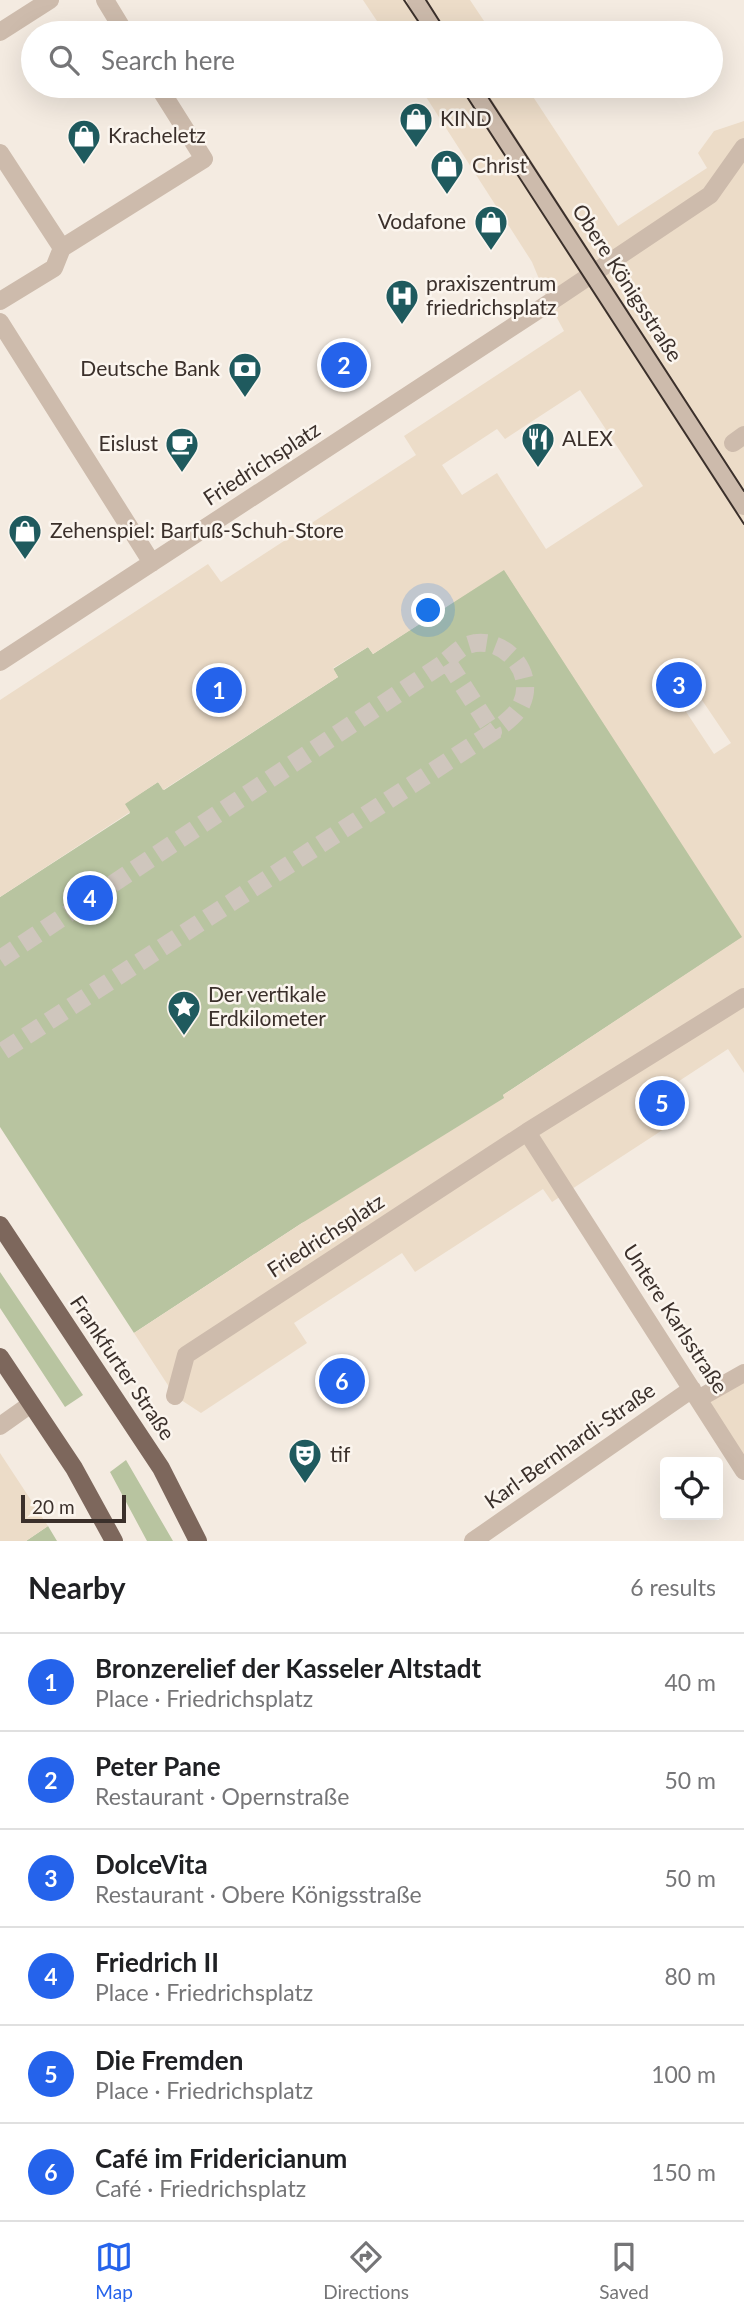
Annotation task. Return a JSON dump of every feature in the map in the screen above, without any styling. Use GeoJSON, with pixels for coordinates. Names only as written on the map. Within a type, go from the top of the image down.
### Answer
{"type":"FeatureCollection","features":[{"type":"Feature","properties":{"kind":"main road","name":"Frankfurter Straße"},"geometry":{"type":"LineString","coordinates":[[0,1225],[161,1468],[198,1541]]}},
{"type":"Feature","properties":{"kind":"main road"},"geometry":{"type":"LineString","coordinates":[[0,1357],[74,1468],[114,1541]]}},
{"type":"Feature","properties":{"kind":"street"},"geometry":{"type":"LineString","coordinates":[[0,32],[50,0]]}},
{"type":"Feature","properties":{"kind":"street"},"geometry":{"type":"LineString","coordinates":[[105,0],[118,21]]}},
{"type":"Feature","properties":{"kind":"street"},"geometry":{"type":"LineString","coordinates":[[416,0],[430,21]]}},
{"type":"Feature","properties":{"kind":"street"},"geometry":{"type":"LineString","coordinates":[[0,301],[54,268],[62,248],[204,159],[166,98]]}},
{"type":"Feature","properties":{"kind":"street","name":"Obere Königsstraße"},"geometry":{"type":"LineString","coordinates":[[480,98],[744,506]]}},
{"type":"Feature","properties":{"kind":"street","name":"Friedrichsplatz"},"geometry":{"type":"LineString","coordinates":[[0,662],[594,274],[710,195],[744,148]]}},
{"type":"Feature","properties":{"kind":"street"},"geometry":{"type":"LineString","coordinates":[[0,153],[62,248]]}},
{"type":"Feature","properties":{"kind":"street"},"geometry":{"type":"LineString","coordinates":[[0,322],[152,563]]}},
{"type":"Feature","properties":{"kind":"street","name":"Friedrichsplatz"},"geometry":{"type":"LineString","coordinates":[[175,1396],[186,1354],[527,1132],[744,997]]}},
{"type":"Feature","properties":{"kind":"street","name":"Untere Karlsstraße"},"geometry":{"type":"LineString","coordinates":[[527,1132],[744,1471]]}},
{"type":"Feature","properties":{"kind":"street","name":"Karl-Bernhardi-Straße"},"geometry":{"type":"LineString","coordinates":[[473,1541],[695,1394],[744,1373]]}},
{"type":"Feature","properties":{"kind":"street"},"geometry":{"type":"LineString","coordinates":[[0,1426],[31,1404]]}},
{"type":"Feature","properties":{"kind":"green space"},"geometry":{"type":"Polygon","coordinates":[[[504,569],[743,937],[503,1095],[527,1132],[302,1223],[134,1333],[0,1127],[0,897],[130,813],[124,804],[158,782],[164,790],[338,677],[333,669],[368,647],[373,654],[504,569]]]}},
{"type":"Feature","properties":{"kind":"green space"},"geometry":{"type":"Polygon","coordinates":[[[0,1272],[83,1395],[65,1407],[0,1308],[0,1272]]]}},
{"type":"Feature","properties":{"kind":"green space"},"geometry":{"type":"Polygon","coordinates":[[[126,1460],[173,1541],[147,1541],[110,1472],[126,1460]]]}},
{"type":"Feature","properties":{"kind":"green space"},"geometry":{"type":"Polygon","coordinates":[[[48,1526],[57,1541],[26,1541],[48,1526]]]}},
{"type":"Feature","properties":{"kind":"shaded area"},"geometry":{"type":"Polygon","coordinates":[[[363,0],[470,0],[484,21],[377,21],[363,0]]]}},
{"type":"Feature","properties":{"kind":"shaded area"},"geometry":{"type":"Polygon","coordinates":[[[427,98],[534,98],[618,226],[707,168],[698,153],[714,131],[744,121],[744,1073],[728,1049],[647,1102],[664,1129],[552,1202],[543,1189],[415,1272],[402,1253],[294,1323],[307,1343],[201,1413],[175,1396],[134,1333],[302,1223],[504,1098],[503,1095],[742,937],[504,570],[373,654],[368,647],[333,668],[338,677],[163,790],[158,782],[125,804],[130,812],[0,897],[0,700],[208,564],[221,582],[416,455],[404,436],[564,331],[532,262],[427,98]],[[580,390],[505,439],[497,429],[442,465],[462,495],[497,473],[546,549],[643,486],[580,390]],[[681,669],[665,680],[714,754],[731,743],[681,669]]]}},
{"type":"Feature","properties":{"kind":"shaded area"},"geometry":{"type":"Polygon","coordinates":[[[744,1379],[744,1471],[701,1403],[744,1379]]]}},
{"type":"Feature","properties":{"kind":"shaded area"},"geometry":{"type":"Polygon","coordinates":[[[0,1453],[48,1526],[26,1541],[0,1541],[0,1453]]]}},
{"type":"Feature","properties":{"kind":"tunnel"},"geometry":{"type":"LineString","coordinates":[[447,660],[465,646],[491,644],[503,649],[520,667],[525,692],[521,705],[512,717],[493,732]]}},
{"type":"Feature","properties":{"kind":"tunnel"},"geometry":{"type":"LineString","coordinates":[[0,959],[447,661],[493,732],[0,1053]]}},
{"type":"Feature","properties":{"kind":"tram line"},"geometry":{"type":"LineString","coordinates":[[404,0],[418,21]]}},
{"type":"Feature","properties":{"kind":"tram line"},"geometry":{"type":"LineString","coordinates":[[426,0],[439,21]]}},
{"type":"Feature","properties":{"kind":"tram line"},"geometry":{"type":"LineString","coordinates":[[468,98],[744,524]]}},
{"type":"Feature","properties":{"kind":"tram line"},"geometry":{"type":"LineString","coordinates":[[489,98],[744,491]]}},
{"type":"Feature","properties":{"kind":"place","name":"KIND"},"geometry":{"type":"Point","coordinates":[416,149]}},
{"type":"Feature","properties":{"kind":"place","name":"Kracheletz"},"geometry":{"type":"Point","coordinates":[84,166]}},
{"type":"Feature","properties":{"kind":"place","name":"Christ"},"geometry":{"type":"Point","coordinates":[447,196]}},
{"type":"Feature","properties":{"kind":"place","name":"Vodafone"},"geometry":{"type":"Point","coordinates":[491,252]}},
{"type":"Feature","properties":{"kind":"place","name":"praxiszentrum friedrichsplatz"},"geometry":{"type":"Point","coordinates":[402,326]}},
{"type":"Feature","properties":{"kind":"place","name":"Peter Pane"},"geometry":{"type":"Point","coordinates":[344,365]}},
{"type":"Feature","properties":{"kind":"place","name":"Deutsche Bank"},"geometry":{"type":"Point","coordinates":[245,399]}},
{"type":"Feature","properties":{"kind":"place","name":"ALEX"},"geometry":{"type":"Point","coordinates":[538,469]}},
{"type":"Feature","properties":{"kind":"place","name":"Eislust"},"geometry":{"type":"Point","coordinates":[182,474]}},
{"type":"Feature","properties":{"kind":"place","name":"Zehenspiel: Barfuß-Schuh-Store"},"geometry":{"type":"Point","coordinates":[25,561]}},
{"type":"Feature","properties":{"kind":"place","name":"DolceVita"},"geometry":{"type":"Point","coordinates":[679,685]}},
{"type":"Feature","properties":{"kind":"place","name":"Bronzerelief der Kasseler Altstadt"},"geometry":{"type":"Point","coordinates":[219,690]}},
{"type":"Feature","properties":{"kind":"place","name":"Friedrich II"},"geometry":{"type":"Point","coordinates":[90,898]}},
{"type":"Feature","properties":{"kind":"place","name":"Der vertikale Erdkilometer"},"geometry":{"type":"Point","coordinates":[184,1037]}},
{"type":"Feature","properties":{"kind":"place","name":"Die Fremden"},"geometry":{"type":"Point","coordinates":[662,1103]}},
{"type":"Feature","properties":{"kind":"place","name":"Café im Fridericianum"},"geometry":{"type":"Point","coordinates":[342,1381]}},
{"type":"Feature","properties":{"kind":"place","name":"tif"},"geometry":{"type":"Point","coordinates":[305,1485]}}]}
